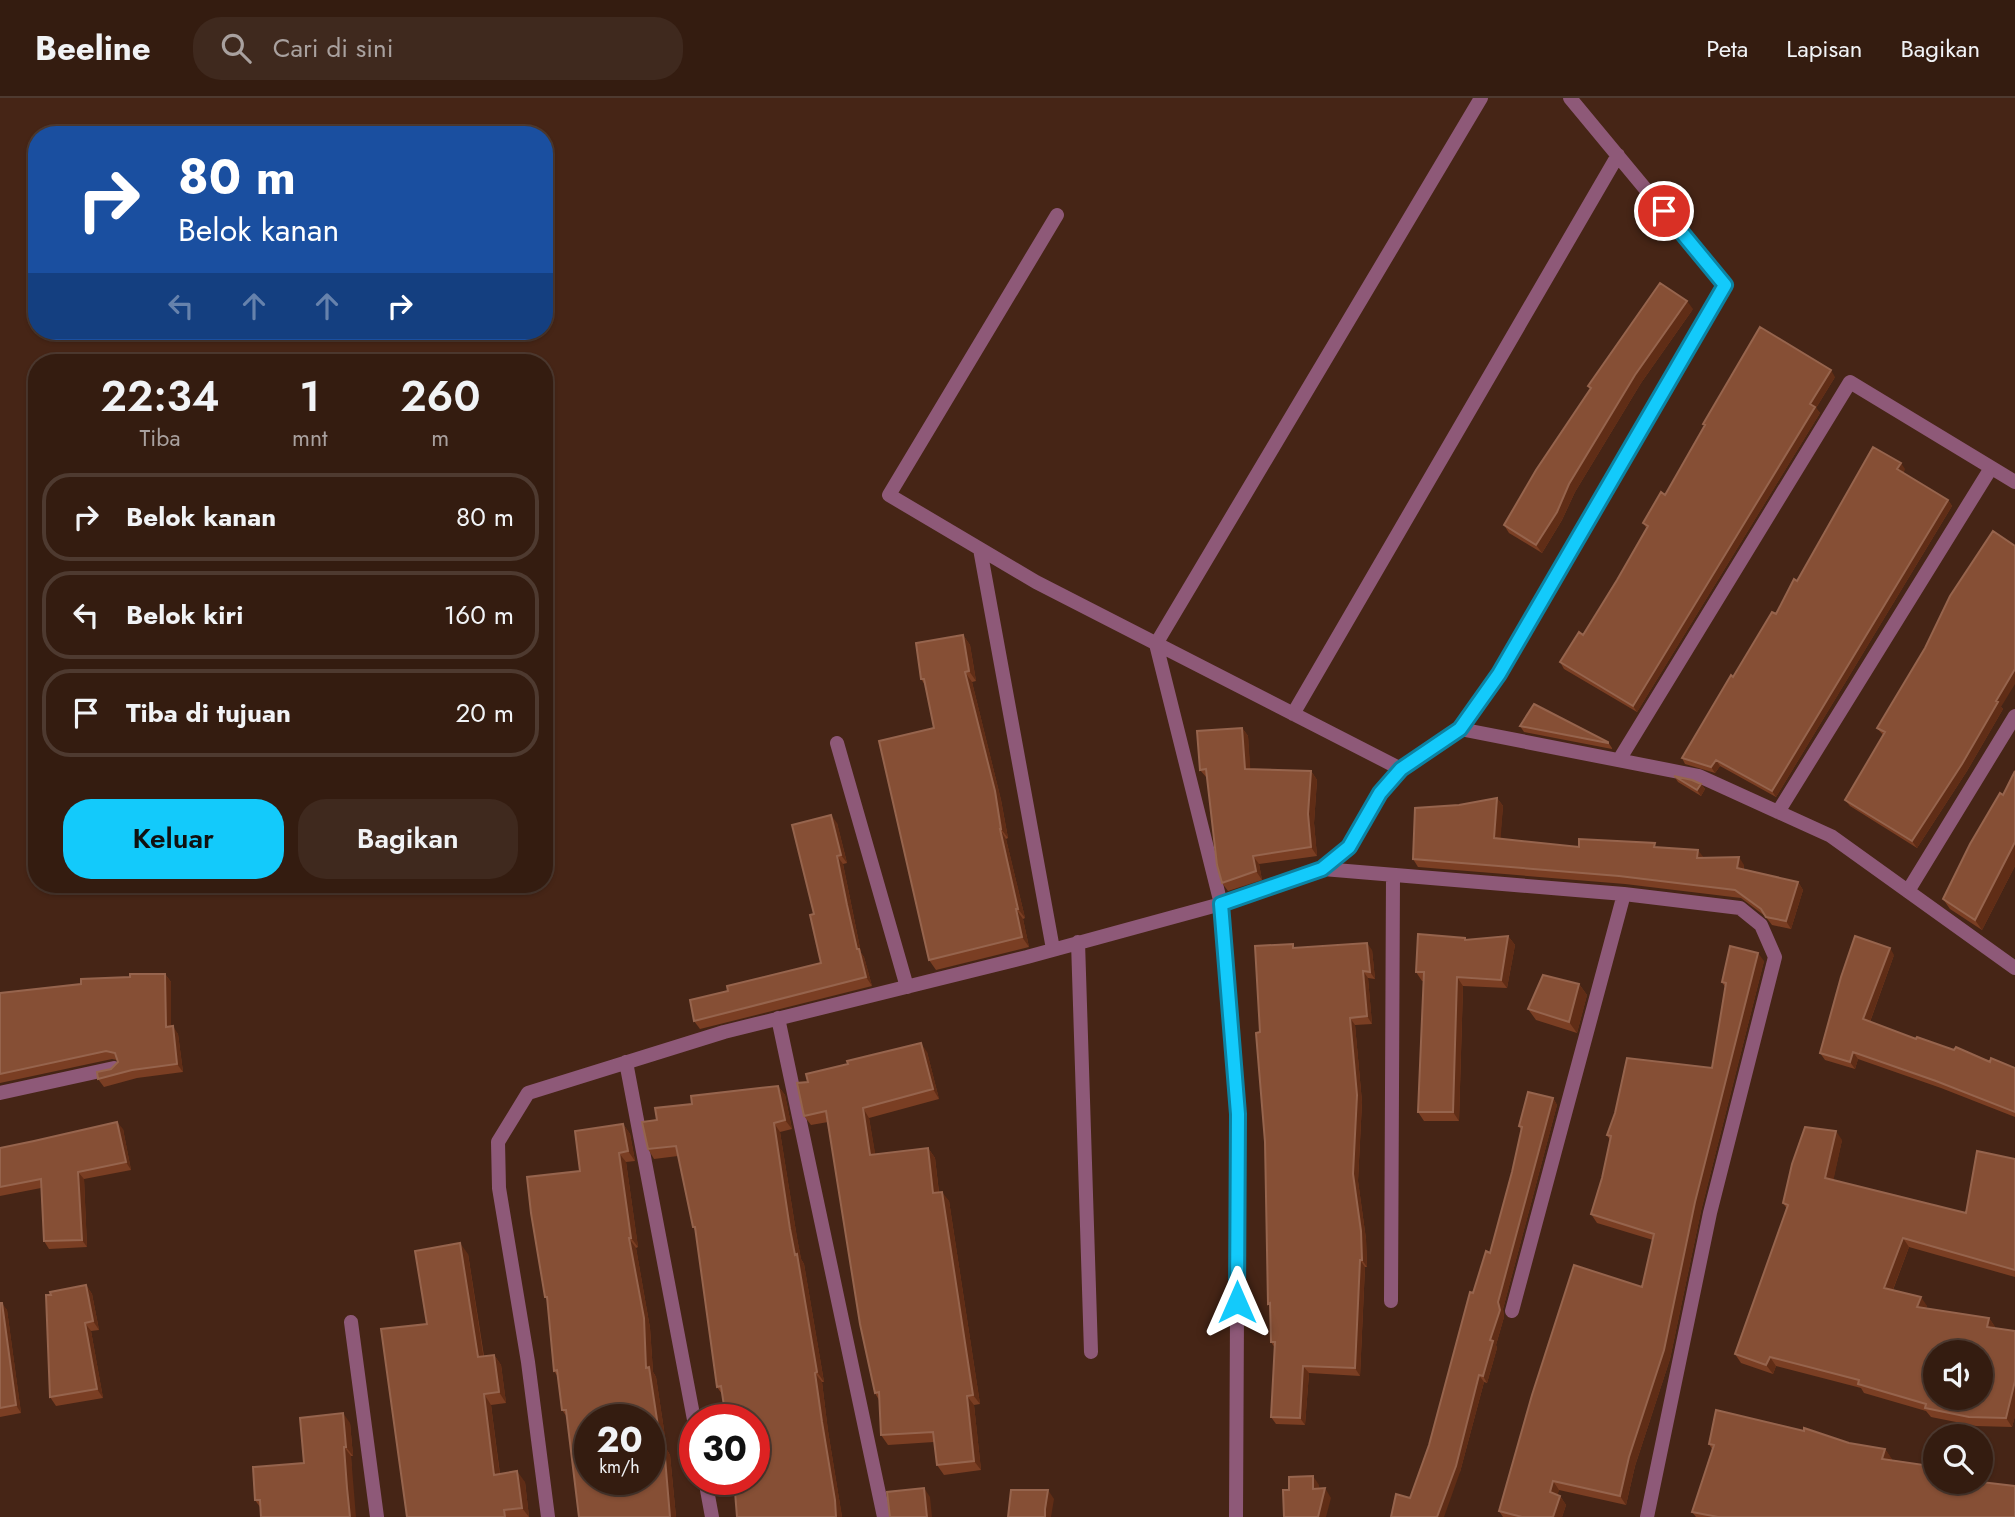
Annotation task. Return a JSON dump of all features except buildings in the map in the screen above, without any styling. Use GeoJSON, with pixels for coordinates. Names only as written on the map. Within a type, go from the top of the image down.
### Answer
{"type":"FeatureCollection","features":[{"type":"Feature","properties":{"kind":"street"},"geometry":{"type":"LineString","coordinates":[[1237,1517],[1238,1114],[1221,904],[1156,644],[1481,98]]}},
{"type":"Feature","properties":{"kind":"street"},"geometry":{"type":"LineString","coordinates":[[548,1517],[528,1362],[499,1188],[498,1142],[528,1093],[724,1032],[1221,904],[1322,869],[1349,847],[1380,793],[1401,769],[1460,729],[1499,674],[1725,285],[1570,98]]}},
{"type":"Feature","properties":{"kind":"street"},"geometry":{"type":"LineString","coordinates":[[1293,714],[1618,155]]}},
{"type":"Feature","properties":{"kind":"street"},"geometry":{"type":"LineString","coordinates":[[1057,215],[889,495],[1036,582],[1401,769]]}},
{"type":"Feature","properties":{"kind":"street"},"geometry":{"type":"LineString","coordinates":[[1619,760],[1850,382],[2015,482]]}},
{"type":"Feature","properties":{"kind":"street"},"geometry":{"type":"LineString","coordinates":[[1778,811],[1991,468]]}},
{"type":"Feature","properties":{"kind":"street"},"geometry":{"type":"LineString","coordinates":[[980,549],[1053,949]]}},
{"type":"Feature","properties":{"kind":"street"},"geometry":{"type":"LineString","coordinates":[[1908,891],[2015,716]]}},
{"type":"Feature","properties":{"kind":"street"},"geometry":{"type":"LineString","coordinates":[[1460,729],[1699,776],[1831,836],[2015,968]]}},
{"type":"Feature","properties":{"kind":"street"},"geometry":{"type":"LineString","coordinates":[[837,743],[907,986]]}},
{"type":"Feature","properties":{"kind":"street"},"geometry":{"type":"LineString","coordinates":[[1322,869],[1624,894],[1740,908],[1761,925],[1775,957],[1710,1213],[1651,1516]]}},
{"type":"Feature","properties":{"kind":"street"},"geometry":{"type":"LineString","coordinates":[[1391,1301],[1393,875]]}},
{"type":"Feature","properties":{"kind":"street"},"geometry":{"type":"LineString","coordinates":[[1512,1311],[1624,894]]}},
{"type":"Feature","properties":{"kind":"street"},"geometry":{"type":"LineString","coordinates":[[1078,942],[1091,1352]]}},
{"type":"Feature","properties":{"kind":"street"},"geometry":{"type":"LineString","coordinates":[[778,1018],[884,1517]]}},
{"type":"Feature","properties":{"kind":"street"},"geometry":{"type":"LineString","coordinates":[[626,1062],[691,1404]]}},
{"type":"Feature","properties":{"kind":"street"},"geometry":{"type":"LineString","coordinates":[[0,1093],[114,1068]]}},
{"type":"Feature","properties":{"kind":"street"},"geometry":{"type":"LineString","coordinates":[[351,1322],[377,1517]]}},
{"type":"Feature","properties":{"kind":"street"},"geometry":{"type":"LineString","coordinates":[[708,1495],[712,1517]]}},
{"type":"Feature","properties":{"kind":"route"},"geometry":{"type":"LineString","coordinates":[[1237,1302],[1238,1114],[1221,904],[1322,869],[1349,847],[1380,793],[1401,769],[1460,729],[1499,674],[1725,285],[1664,211]]}}]}
